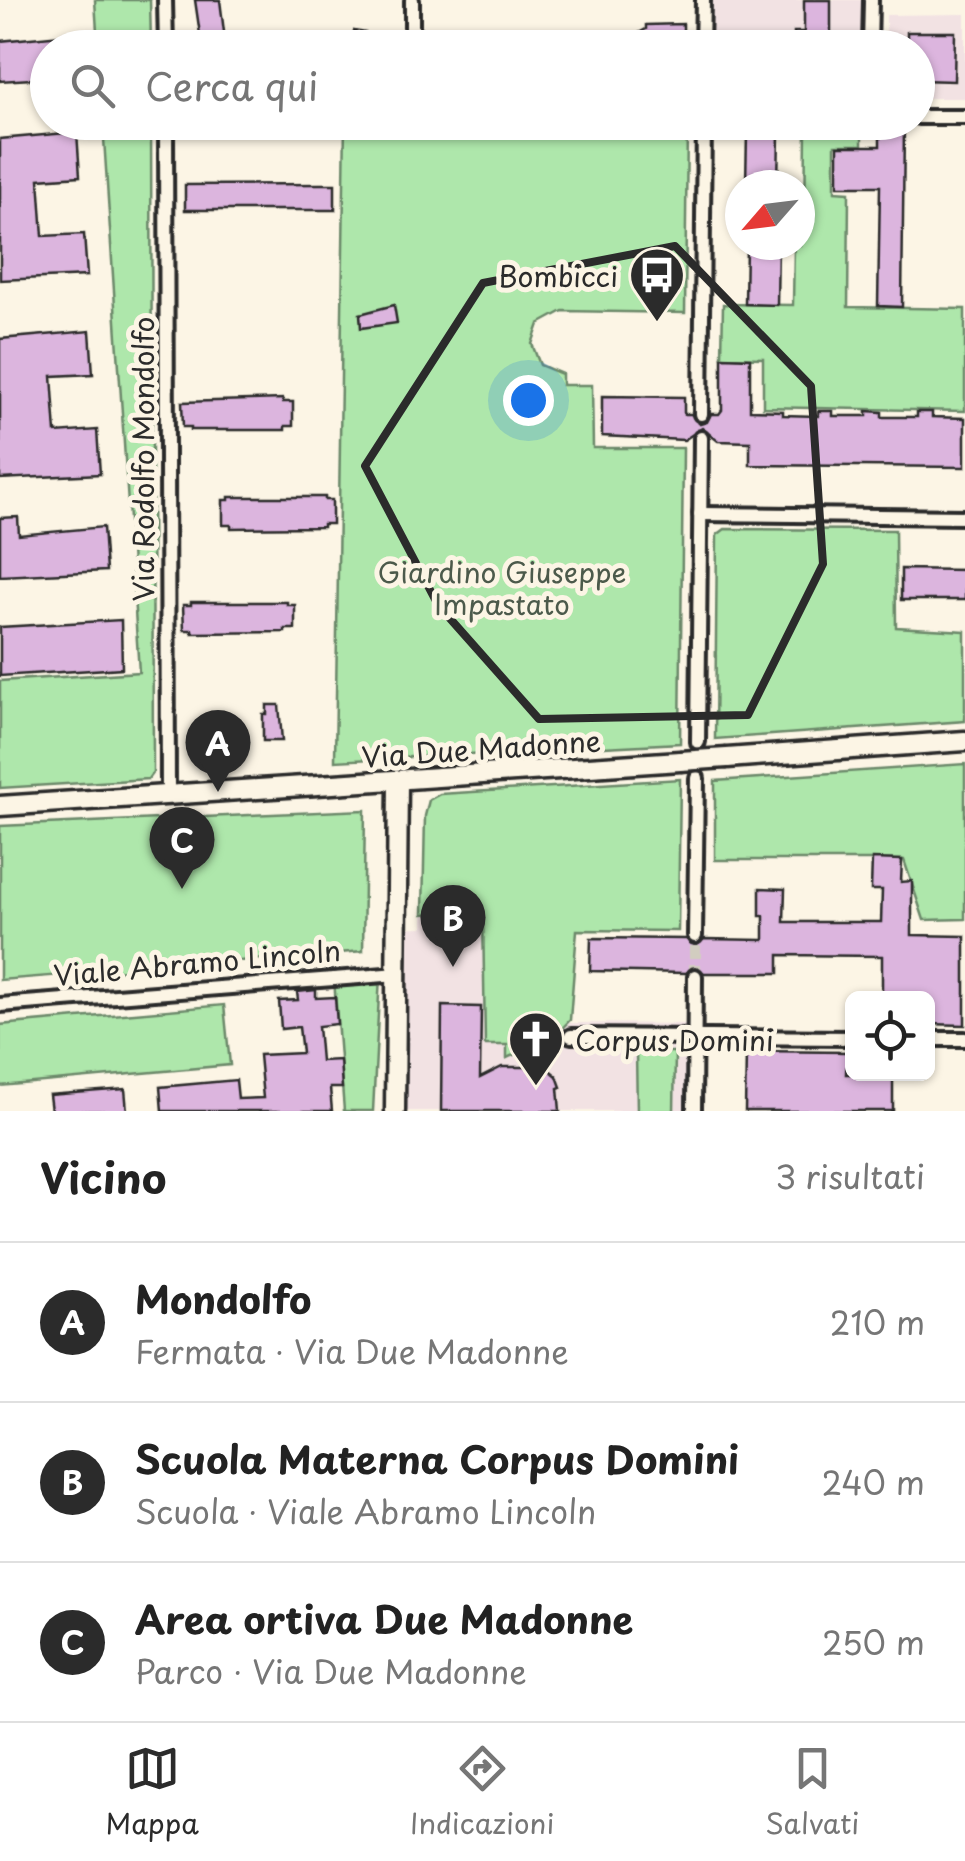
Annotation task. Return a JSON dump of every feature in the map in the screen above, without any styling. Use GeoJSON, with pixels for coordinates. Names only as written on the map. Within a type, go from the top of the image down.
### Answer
{"type":"FeatureCollection","features":[{"type":"Feature","properties":{"kind":"main road","name":"Via Due Madonne"},"geometry":{"type":"LineString","coordinates":[[0,806],[965,742]]}},
{"type":"Feature","properties":{"kind":"main road"},"geometry":{"type":"LineString","coordinates":[[395,1111],[398,781]]}},
{"type":"Feature","properties":{"kind":"street"},"geometry":{"type":"LineString","coordinates":[[166,0],[166,30]]}},
{"type":"Feature","properties":{"kind":"street"},"geometry":{"type":"LineString","coordinates":[[412,0],[412,30]]}},
{"type":"Feature","properties":{"kind":"street"},"geometry":{"type":"LineString","coordinates":[[702,30],[703,0]]}},
{"type":"Feature","properties":{"kind":"street"},"geometry":{"type":"LineString","coordinates":[[870,30],[871,0]]}},
{"type":"Feature","properties":{"kind":"street"},"geometry":{"type":"LineString","coordinates":[[935,116],[965,117]]}},
{"type":"Feature","properties":{"kind":"street","name":"Via Rodolfo Mondolfo"},"geometry":{"type":"LineString","coordinates":[[166,140],[168,796]]}},
{"type":"Feature","properties":{"kind":"street"},"geometry":{"type":"LineString","coordinates":[[701,414],[704,140]]}},
{"type":"Feature","properties":{"kind":"street"},"geometry":{"type":"LineString","coordinates":[[698,742],[701,438]]}},
{"type":"Feature","properties":{"kind":"street"},"geometry":{"type":"LineString","coordinates":[[700,514],[965,516]]}},
{"type":"Feature","properties":{"kind":"street"},"geometry":{"type":"LineString","coordinates":[[695,936],[697,778]]}},
{"type":"Feature","properties":{"kind":"street","name":"Viale Abramo Lincoln"},"geometry":{"type":"LineString","coordinates":[[0,1005],[398,974]]}},
{"type":"Feature","properties":{"kind":"street"},"geometry":{"type":"LineString","coordinates":[[694,1111],[695,976]]}},
{"type":"Feature","properties":{"kind":"street"},"geometry":{"type":"LineString","coordinates":[[571,1036],[845,1038]]}},
{"type":"Feature","properties":{"kind":"street"},"geometry":{"type":"LineString","coordinates":[[935,1039],[965,1040]]}},
{"type":"Feature","properties":{"kind":"highlighted area"},"geometry":{"type":"Polygon","coordinates":[[[675,246],[811,386],[823,564],[748,715],[539,719],[438,605],[365,466],[483,283],[675,246]]]}},
{"type":"Feature","properties":{"kind":"shaded area"},"geometry":{"type":"Polygon","coordinates":[[[712,0],[865,0],[865,30],[711,30],[712,0]]]}},
{"type":"Feature","properties":{"kind":"shaded area"},"geometry":{"type":"Polygon","coordinates":[[[965,14],[965,98],[935,98],[935,30],[886,30],[886,15],[965,14]]]}},
{"type":"Feature","properties":{"kind":"shaded area"},"geometry":{"type":"Polygon","coordinates":[[[483,909],[484,925],[573,923],[567,1023],[692,1024],[692,1111],[388,1111],[387,928],[423,927],[423,914],[483,909]]]}},
{"type":"Feature","properties":{"kind":"green space"},"geometry":{"type":"Polygon","coordinates":[[[95,0],[150,0],[151,30],[97,30],[95,0]]]}},
{"type":"Feature","properties":{"kind":"green space"},"geometry":{"type":"Polygon","coordinates":[[[104,140],[151,140],[153,772],[148,779],[0,788],[0,681],[139,672],[104,140]]]}},
{"type":"Feature","properties":{"kind":"green space","name":"Giardino Giuseppe Impastato"},"geometry":{"type":"Polygon","coordinates":[[[345,140],[687,140],[685,313],[563,311],[539,324],[532,344],[540,365],[562,374],[562,385],[592,385],[593,448],[683,448],[680,743],[335,761],[345,140]]]}},
{"type":"Feature","properties":{"kind":"green space"},"geometry":{"type":"Polygon","coordinates":[[[806,140],[862,140],[862,145],[835,145],[835,191],[849,192],[848,307],[965,309],[965,411],[763,407],[763,358],[722,357],[723,304],[793,305],[794,260],[815,260],[815,170],[806,170],[806,140]]]}},
{"type":"Feature","properties":{"kind":"green space"},"geometry":{"type":"Polygon","coordinates":[[[725,529],[895,530],[896,627],[965,631],[965,721],[715,739],[717,535],[725,529]]]}},
{"type":"Feature","properties":{"kind":"green space"},"geometry":{"type":"Polygon","coordinates":[[[965,764],[965,919],[924,920],[904,860],[715,860],[715,781],[965,764]]]}},
{"type":"Feature","properties":{"kind":"green space"},"geometry":{"type":"Polygon","coordinates":[[[680,779],[678,931],[577,930],[570,1020],[541,1050],[524,1050],[507,1058],[507,1045],[485,1045],[483,910],[423,914],[425,816],[429,800],[440,794],[680,779]]]}},
{"type":"Feature","properties":{"kind":"green space"},"geometry":{"type":"Polygon","coordinates":[[[365,810],[363,951],[0,980],[0,826],[365,810]]]}},
{"type":"Feature","properties":{"kind":"green space"},"geometry":{"type":"Polygon","coordinates":[[[380,975],[373,1111],[344,1111],[334,979],[380,975]]]}},
{"type":"Feature","properties":{"kind":"green space"},"geometry":{"type":"Polygon","coordinates":[[[224,1005],[230,1065],[0,1086],[0,1025],[224,1005]]]}},
{"type":"Feature","properties":{"kind":"green space","name":"Corpus Domini"},"geometry":{"type":"Polygon","coordinates":[[[636,1052],[675,1052],[674,1111],[637,1111],[636,1052]]]}},
{"type":"Feature","properties":{"kind":"building"},"geometry":{"type":"Polygon","coordinates":[[[195,0],[220,0],[224,30],[199,30],[195,0]]]}},
{"type":"Feature","properties":{"kind":"building"},"geometry":{"type":"Polygon","coordinates":[[[804,0],[831,0],[831,30],[804,30],[804,0]]]}},
{"type":"Feature","properties":{"kind":"building"},"geometry":{"type":"Polygon","coordinates":[[[683,24],[683,30],[644,30],[646,25],[683,24]]]}},
{"type":"Feature","properties":{"kind":"building"},"geometry":{"type":"Polygon","coordinates":[[[935,32],[955,32],[954,81],[935,80],[935,32]]]}},
{"type":"Feature","properties":{"kind":"building"},"geometry":{"type":"Polygon","coordinates":[[[30,38],[30,79],[0,81],[0,41],[30,38]]]}},
{"type":"Feature","properties":{"kind":"building"},"geometry":{"type":"Polygon","coordinates":[[[30,136],[30,140],[78,140],[80,176],[39,179],[43,236],[84,234],[87,276],[0,280],[0,139],[30,136]]]}},
{"type":"Feature","properties":{"kind":"building"},"geometry":{"type":"Polygon","coordinates":[[[747,140],[779,140],[778,170],[746,170],[747,140]]]}},
{"type":"Feature","properties":{"kind":"building"},"geometry":{"type":"Polygon","coordinates":[[[880,140],[904,140],[902,307],[878,306],[880,186],[838,186],[838,146],[880,146],[880,140]]]}},
{"type":"Feature","properties":{"kind":"building"},"geometry":{"type":"Polygon","coordinates":[[[335,184],[335,210],[185,210],[185,185],[335,184]]]}},
{"type":"Feature","properties":{"kind":"building"},"geometry":{"type":"Polygon","coordinates":[[[746,260],[778,260],[777,305],[745,304],[746,260]]]}},
{"type":"Feature","properties":{"kind":"building"},"geometry":{"type":"Polygon","coordinates":[[[394,305],[397,323],[361,328],[360,314],[394,305]]]}},
{"type":"Feature","properties":{"kind":"building"},"geometry":{"type":"Polygon","coordinates":[[[90,331],[93,374],[52,376],[56,433],[97,430],[100,474],[0,479],[0,339],[90,331]]]}},
{"type":"Feature","properties":{"kind":"building"},"geometry":{"type":"Polygon","coordinates":[[[722,357],[750,358],[750,410],[818,416],[818,411],[833,411],[833,416],[867,416],[867,411],[882,412],[882,417],[917,417],[917,412],[932,412],[932,417],[965,418],[965,467],[750,465],[750,442],[718,441],[702,428],[684,440],[602,436],[602,396],[684,397],[684,414],[691,414],[700,424],[707,422],[711,414],[722,410],[722,357]]]}},
{"type":"Feature","properties":{"kind":"building"},"geometry":{"type":"Polygon","coordinates":[[[182,402],[293,402],[293,426],[285,426],[285,430],[183,427],[182,402]]]}},
{"type":"Feature","properties":{"kind":"building"},"geometry":{"type":"Polygon","coordinates":[[[325,497],[332,500],[332,524],[231,528],[223,525],[223,500],[325,497]]]}},
{"type":"Feature","properties":{"kind":"building"},"geometry":{"type":"Polygon","coordinates":[[[18,517],[19,535],[103,527],[106,571],[0,576],[0,518],[18,517]]]}},
{"type":"Feature","properties":{"kind":"building"},"geometry":{"type":"Polygon","coordinates":[[[901,569],[965,570],[965,600],[901,600],[901,569]]]}},
{"type":"Feature","properties":{"kind":"building"},"geometry":{"type":"Polygon","coordinates":[[[287,602],[295,605],[295,629],[192,633],[184,630],[183,605],[287,602]]]}},
{"type":"Feature","properties":{"kind":"building"},"geometry":{"type":"Polygon","coordinates":[[[121,620],[122,668],[0,676],[0,627],[121,620]]]}},
{"type":"Feature","properties":{"kind":"building"},"geometry":{"type":"Polygon","coordinates":[[[267,705],[279,705],[282,741],[263,741],[267,705]]]}},
{"type":"Feature","properties":{"kind":"building"},"geometry":{"type":"Polygon","coordinates":[[[872,859],[902,860],[901,882],[912,881],[912,935],[965,936],[965,1025],[935,1024],[935,991],[882,991],[882,956],[779,955],[779,973],[704,973],[696,966],[686,973],[590,971],[591,938],[686,939],[696,946],[704,939],[764,940],[760,888],[785,889],[784,922],[881,922],[882,890],[871,890],[872,859]]]}},
{"type":"Feature","properties":{"kind":"building"},"geometry":{"type":"Polygon","coordinates":[[[316,990],[316,998],[335,997],[337,1024],[318,1026],[321,1061],[340,1060],[342,1088],[330,1088],[332,1111],[162,1111],[160,1087],[236,1080],[238,1099],[263,1098],[259,1055],[302,1053],[299,1027],[281,1029],[279,1001],[298,1000],[297,992],[316,990]]]}},
{"type":"Feature","properties":{"kind":"building"},"geometry":{"type":"Polygon","coordinates":[[[442,1006],[481,1007],[480,1078],[502,1067],[546,1067],[557,1076],[561,1087],[560,1111],[441,1111],[442,1006]]]}},
{"type":"Feature","properties":{"kind":"building"},"geometry":{"type":"Polygon","coordinates":[[[746,1051],[845,1052],[845,1081],[893,1081],[893,1111],[745,1111],[746,1051]]]}},
{"type":"Feature","properties":{"kind":"building"},"geometry":{"type":"Polygon","coordinates":[[[125,1089],[127,1111],[51,1111],[49,1095],[125,1089]]]}},
{"type":"Feature","properties":{"kind":"tunnel"},"geometry":{"type":"LineString","coordinates":[[695,936],[695,976]]}},
{"type":"Feature","properties":{"kind":"place","name":"Bombicci"},"geometry":{"type":"Point","coordinates":[657,324]}},
{"type":"Feature","properties":{"kind":"place","name":"Mondolfo"},"geometry":{"type":"Point","coordinates":[218,792]}},
{"type":"Feature","properties":{"kind":"place","name":"Area ortiva Due Madonne"},"geometry":{"type":"Point","coordinates":[182,889]}},
{"type":"Feature","properties":{"kind":"place","name":"Scuola Materna Corpus Domini"},"geometry":{"type":"Point","coordinates":[453,967]}},
{"type":"Feature","properties":{"kind":"place","name":"Corpus Domini"},"geometry":{"type":"Point","coordinates":[536,1088]}}]}
